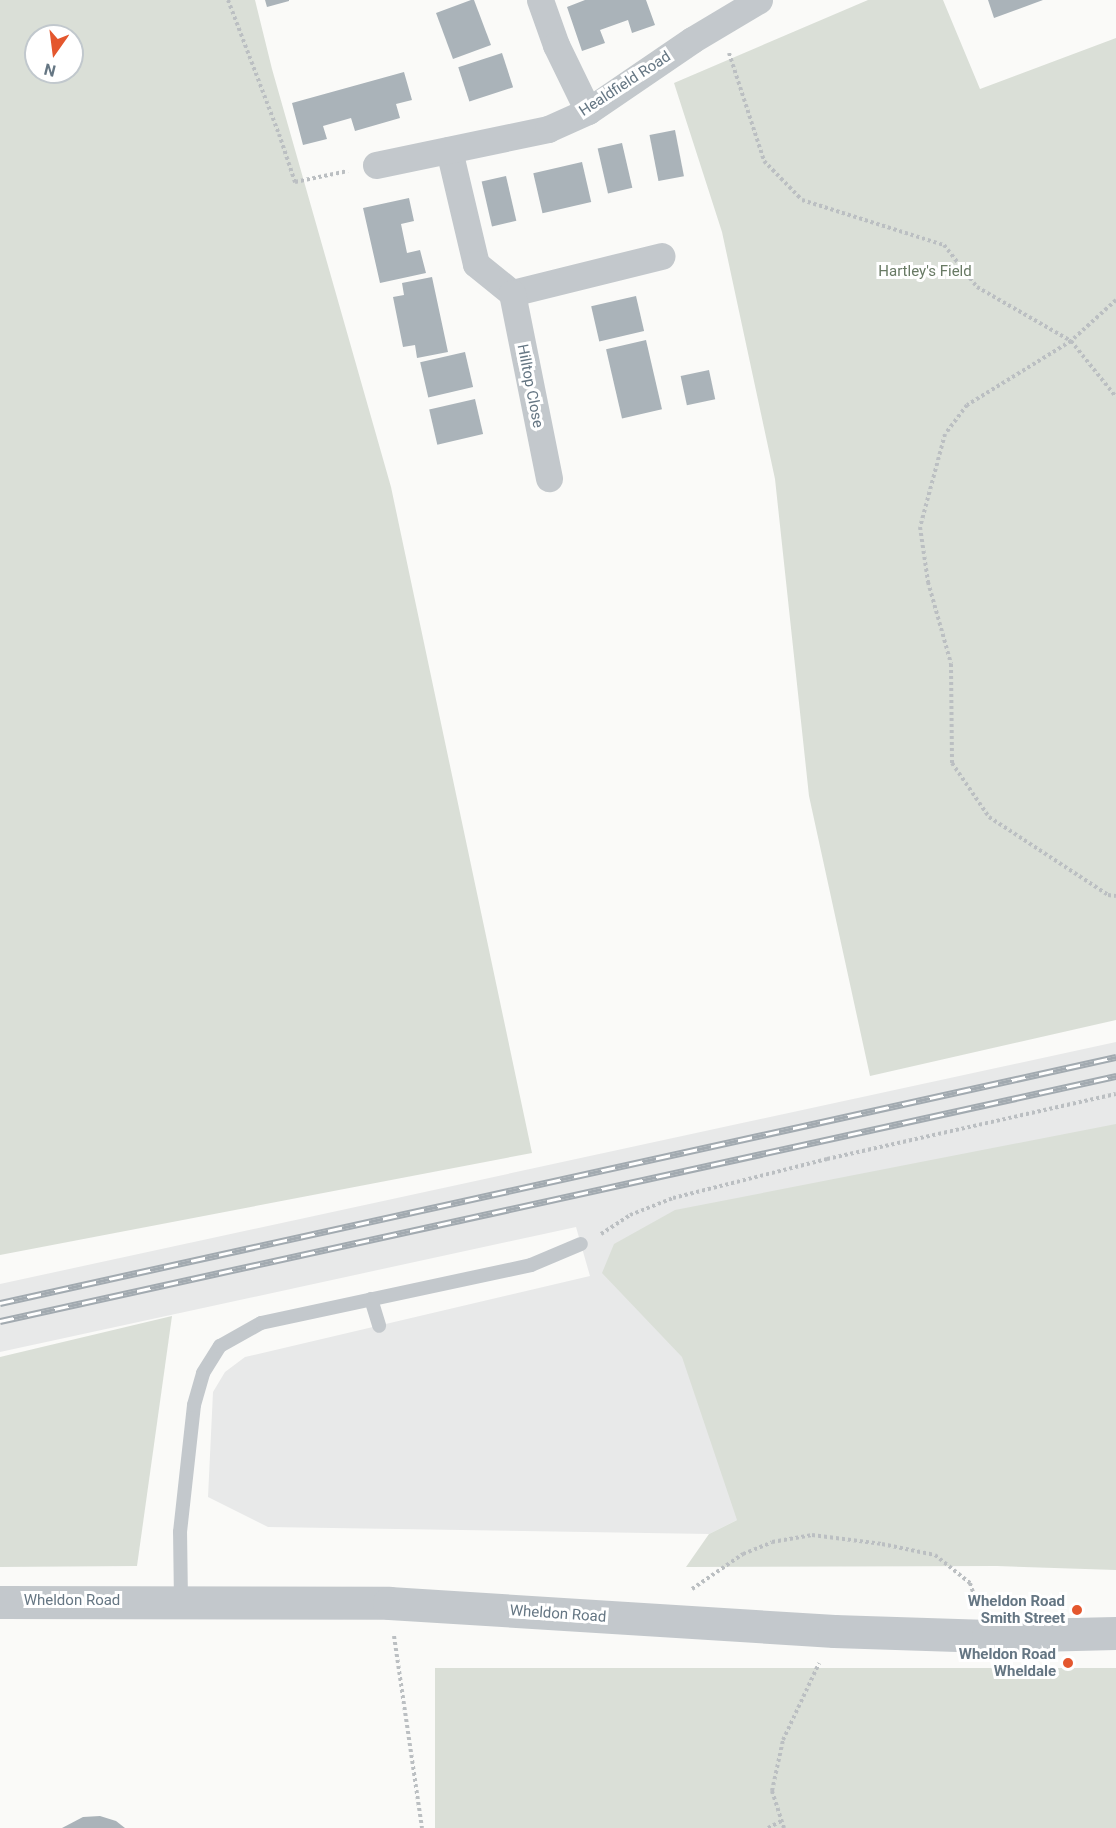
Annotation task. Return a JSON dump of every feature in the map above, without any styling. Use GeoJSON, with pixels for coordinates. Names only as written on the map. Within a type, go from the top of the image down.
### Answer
{"type":"FeatureCollection","features":[{"type":"Feature","properties":{"kind":"street"},"geometry":{"type":"LineString","coordinates":[[540,0],[556,45],[588,111]]}},
{"type":"Feature","properties":{"kind":"street","name":"Healdfield Road"},"geometry":{"type":"LineString","coordinates":[[376,165],[548,129],[588,111],[759,0]]}},
{"type":"Feature","properties":{"kind":"street"},"geometry":{"type":"LineString","coordinates":[[449,150],[476,264],[512,293],[662,256]]}},
{"type":"Feature","properties":{"kind":"street","name":"Hilltop Close"},"geometry":{"type":"LineString","coordinates":[[512,293],[549,478]]}},
{"type":"Feature","properties":{"kind":"street","name":"Wheldon Road"},"geometry":{"type":"LineString","coordinates":[[0,1602],[389,1603],[834,1631],[988,1635],[1116,1633]]}},
{"type":"Feature","properties":{"kind":"lane"},"geometry":{"type":"LineString","coordinates":[[181,1601],[180,1532],[193,1417],[203,1373],[220,1346],[261,1323],[531,1265],[581,1244]]}},
{"type":"Feature","properties":{"kind":"lane"},"geometry":{"type":"LineString","coordinates":[[371,1299],[379,1326]]}},
{"type":"Feature","properties":{"kind":"path"},"geometry":{"type":"LineString","coordinates":[[228,0],[295,182],[376,165]]}},
{"type":"Feature","properties":{"kind":"path"},"geometry":{"type":"LineString","coordinates":[[719,24],[764,161],[802,200],[944,245],[977,288],[1071,341],[1116,397]]}},
{"type":"Feature","properties":{"kind":"path"},"geometry":{"type":"LineString","coordinates":[[1116,300],[1071,341],[967,405],[945,434],[920,527],[928,582],[951,664],[952,763],[989,817],[1108,895],[1116,896]]}},
{"type":"Feature","properties":{"kind":"path"},"geometry":{"type":"LineString","coordinates":[[581,1244],[630,1215],[673,1198],[827,1159],[1116,1094]]}},
{"type":"Feature","properties":{"kind":"path"},"geometry":{"type":"LineString","coordinates":[[654,1620],[700,1582],[743,1554],[772,1542],[812,1535],[882,1544],[935,1555],[970,1583],[988,1635]]}},
{"type":"Feature","properties":{"kind":"path"},"geometry":{"type":"LineString","coordinates":[[389,1603],[422,1828]]}},
{"type":"Feature","properties":{"kind":"path"},"geometry":{"type":"LineString","coordinates":[[784,1828],[772,1791],[783,1740],[834,1631]]}},
{"type":"Feature","properties":{"kind":"path"},"geometry":{"type":"LineString","coordinates":[[768,1828],[781,1821]]}},
{"type":"Feature","properties":{"kind":"shaded area"},"geometry":{"type":"Polygon","coordinates":[[[1116,1042],[1116,1560],[737,1520],[709,1534],[268,1527],[208,1497],[213,1392],[225,1372],[245,1357],[590,1276],[576,1227],[0,1352],[0,1284],[1116,1042]]]}},
{"type":"Feature","properties":{"kind":"green space"},"geometry":{"type":"Polygon","coordinates":[[[0,0],[255,0],[272,69],[391,487],[532,1153],[0,1255],[0,0]]]}},
{"type":"Feature","properties":{"kind":"green space","name":"Hartley's Field"},"geometry":{"type":"Polygon","coordinates":[[[868,0],[943,0],[980,89],[1116,38],[1116,1020],[870,1076],[809,796],[775,479],[722,232],[674,83],[868,0]]]}},
{"type":"Feature","properties":{"kind":"green space"},"geometry":{"type":"Polygon","coordinates":[[[1116,1124],[1116,1570],[997,1566],[686,1567],[709,1534],[737,1520],[682,1357],[602,1273],[614,1244],[675,1210],[1116,1124]]]}},
{"type":"Feature","properties":{"kind":"green space"},"geometry":{"type":"Polygon","coordinates":[[[172,1316],[137,1566],[0,1567],[0,1357],[172,1316]]]}},
{"type":"Feature","properties":{"kind":"green space"},"geometry":{"type":"Polygon","coordinates":[[[435,1668],[1116,1668],[1116,1828],[435,1828],[435,1668]]]}},
{"type":"Feature","properties":{"kind":"building"},"geometry":{"type":"Polygon","coordinates":[[[265,0],[289,0],[289,1],[267,7],[265,0]]]}},
{"type":"Feature","properties":{"kind":"building"},"geometry":{"type":"Polygon","coordinates":[[[474,0],[491,45],[453,59],[436,13],[474,0]]]}},
{"type":"Feature","properties":{"kind":"building"},"geometry":{"type":"Polygon","coordinates":[[[585,0],[646,0],[655,25],[632,33],[628,20],[600,30],[605,43],[582,51],[567,7],[585,0]]]}},
{"type":"Feature","properties":{"kind":"building"},"geometry":{"type":"Polygon","coordinates":[[[988,0],[1043,0],[994,18],[988,0]]]}},
{"type":"Feature","properties":{"kind":"building"},"geometry":{"type":"Polygon","coordinates":[[[502,53],[513,87],[469,101],[458,67],[502,53]]]}},
{"type":"Feature","properties":{"kind":"building"},"geometry":{"type":"Polygon","coordinates":[[[404,72],[412,100],[396,104],[400,118],[355,131],[351,118],[323,126],[327,139],[303,145],[292,103],[404,72]]]}},
{"type":"Feature","properties":{"kind":"building"},"geometry":{"type":"Polygon","coordinates":[[[675,130],[684,176],[658,181],[649,135],[675,130]]]}},
{"type":"Feature","properties":{"kind":"building"},"geometry":{"type":"Polygon","coordinates":[[[622,143],[632,188],[608,193],[598,149],[622,143]]]}},
{"type":"Feature","properties":{"kind":"building"},"geometry":{"type":"Polygon","coordinates":[[[582,162],[591,202],[543,213],[533,173],[582,162]]]}},
{"type":"Feature","properties":{"kind":"building"},"geometry":{"type":"Polygon","coordinates":[[[506,176],[516,221],[492,226],[482,182],[506,176]]]}},
{"type":"Feature","properties":{"kind":"building"},"geometry":{"type":"Polygon","coordinates":[[[409,198],[414,221],[401,224],[407,253],[420,250],[426,273],[380,283],[363,208],[409,198]]]}},
{"type":"Feature","properties":{"kind":"building"},"geometry":{"type":"Polygon","coordinates":[[[432,277],[448,352],[417,358],[415,345],[403,347],[393,297],[404,295],[402,283],[432,277]]]}},
{"type":"Feature","properties":{"kind":"building"},"geometry":{"type":"Polygon","coordinates":[[[636,296],[644,331],[599,341],[591,306],[636,296]]]}},
{"type":"Feature","properties":{"kind":"building"},"geometry":{"type":"Polygon","coordinates":[[[646,340],[662,409],[622,418],[606,349],[646,340]]]}},
{"type":"Feature","properties":{"kind":"building"},"geometry":{"type":"Polygon","coordinates":[[[465,352],[473,387],[428,397],[420,362],[465,352]]]}},
{"type":"Feature","properties":{"kind":"building"},"geometry":{"type":"Polygon","coordinates":[[[709,370],[715,399],[687,405],[681,376],[709,370]]]}},
{"type":"Feature","properties":{"kind":"building"},"geometry":{"type":"Polygon","coordinates":[[[475,399],[483,434],[437,445],[429,410],[475,399]]]}},
{"type":"Feature","properties":{"kind":"building"},"geometry":{"type":"Polygon","coordinates":[[[100,1816],[116,1821],[125,1828],[62,1828],[83,1817],[100,1816]]]}},
{"type":"Feature","properties":{"kind":"railway"},"geometry":{"type":"LineString","coordinates":[[0,1303],[1116,1057]]}},
{"type":"Feature","properties":{"kind":"railway"},"geometry":{"type":"LineString","coordinates":[[0,1321],[1116,1076]]}},
{"type":"Feature","properties":{"kind":"place","name":"Wheldon Road Smith Street"},"geometry":{"type":"Point","coordinates":[1077,1610]}},
{"type":"Feature","properties":{"kind":"place","name":"Wheldon Road Wheldale"},"geometry":{"type":"Point","coordinates":[1068,1663]}}]}
